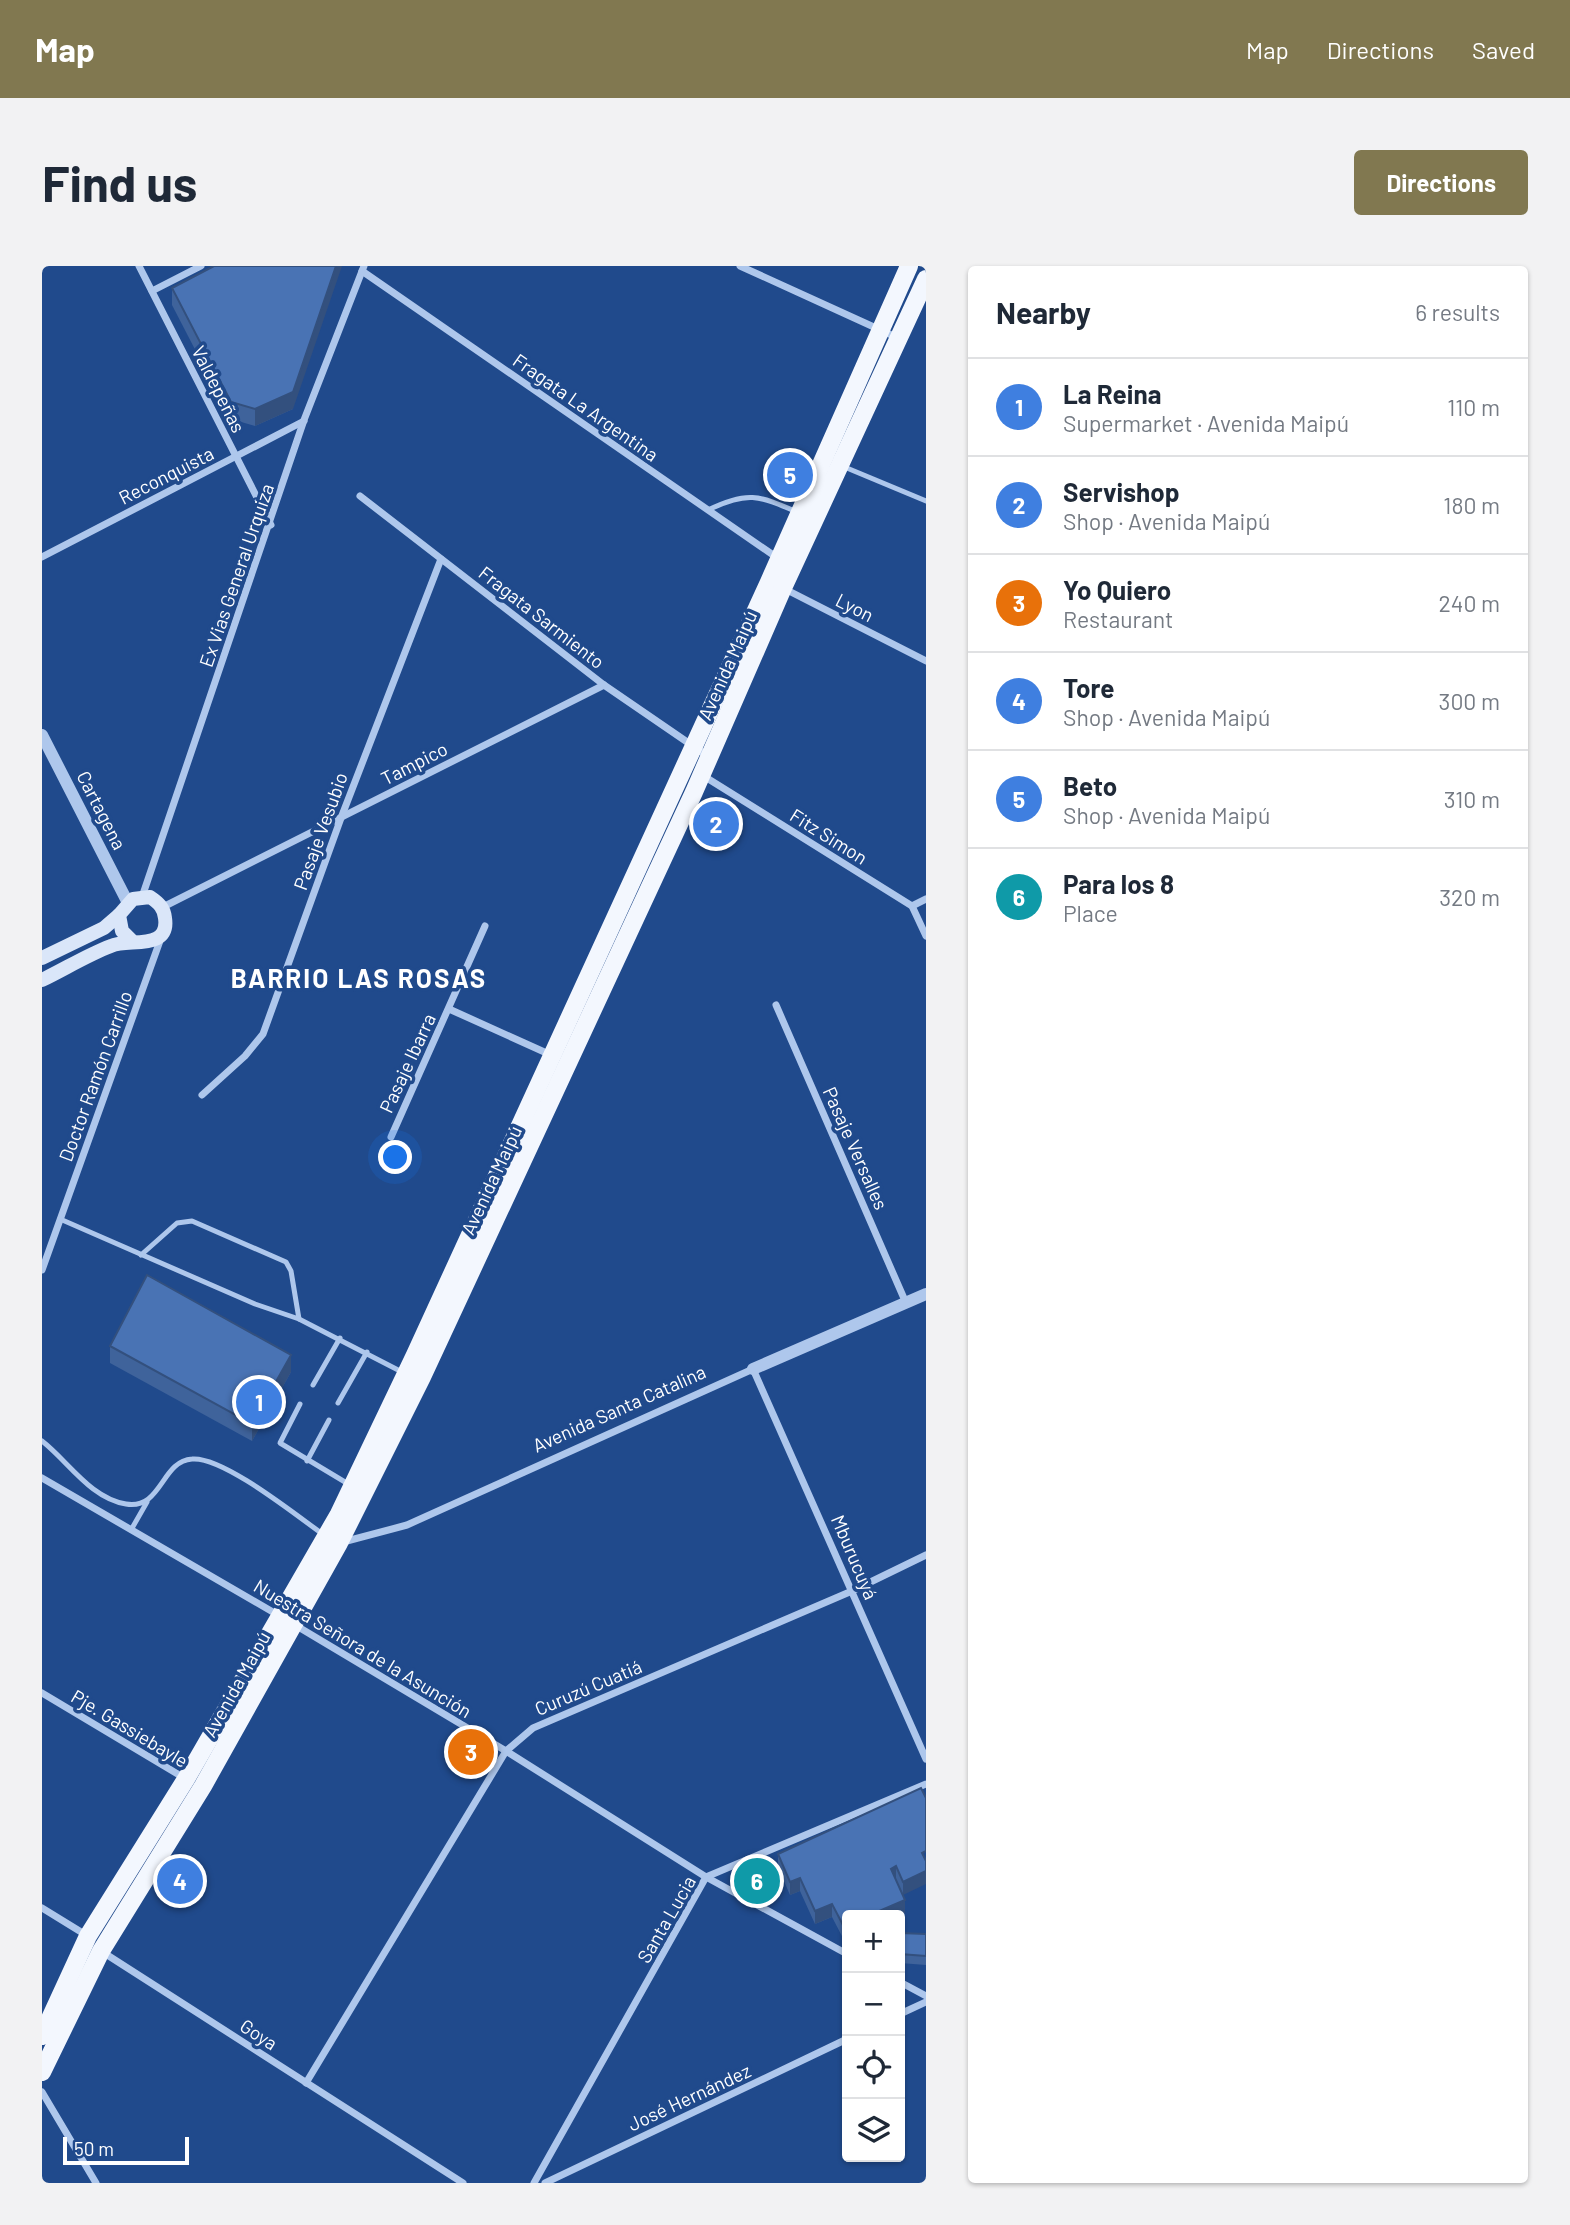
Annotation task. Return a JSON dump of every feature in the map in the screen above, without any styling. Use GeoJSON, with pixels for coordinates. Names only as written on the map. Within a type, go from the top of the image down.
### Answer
{"type":"FeatureCollection","features":[{"type":"Feature","properties":{"kind":"main road","name":"Avenida Maipú"},"geometry":{"type":"LineString","coordinates":[[333,1539],[352,1486],[406,1374],[693,747],[787,563],[880,331],[909,266]]}},
{"type":"Feature","properties":{"kind":"main road","name":"Avenida Maipú"},"geometry":{"type":"LineString","coordinates":[[808,516],[841,465],[926,279]]}},
{"type":"Feature","properties":{"kind":"main road","name":"Avenida Maipú"},"geometry":{"type":"LineString","coordinates":[[42,2072],[101,1951],[203,1786],[287,1620],[422,1377],[702,775],[776,585]]}},
{"type":"Feature","properties":{"kind":"main road"},"geometry":{"type":"LineString","coordinates":[[42,958],[104,928],[123,909],[142,897],[150,897],[163,908],[166,923],[163,932],[149,943],[112,945],[42,980]]}},
{"type":"Feature","properties":{"kind":"main road"},"geometry":{"type":"LineString","coordinates":[[123,909],[122,931],[133,942]]}},
{"type":"Feature","properties":{"kind":"main road","name":"Avenida Maipú"},"geometry":{"type":"LineString","coordinates":[[42,2035],[88,1936],[287,1620]]}},
{"type":"Feature","properties":{"kind":"street","name":"Valdepeñas"},"geometry":{"type":"LineString","coordinates":[[139,266],[271,525]]}},
{"type":"Feature","properties":{"kind":"street"},"geometry":{"type":"LineString","coordinates":[[152,291],[201,266]]}},
{"type":"Feature","properties":{"kind":"street"},"geometry":{"type":"LineString","coordinates":[[740,266],[899,338]]}},
{"type":"Feature","properties":{"kind":"street","name":"Ex Vias General Urquiza"},"geometry":{"type":"LineString","coordinates":[[142,897],[271,525],[304,420],[363,269]]}},
{"type":"Feature","properties":{"kind":"street","name":"Fragata La Argentina"},"geometry":{"type":"LineString","coordinates":[[363,269],[787,563]]}},
{"type":"Feature","properties":{"kind":"street","name":"Reconquista"},"geometry":{"type":"LineString","coordinates":[[42,557],[304,420]]}},
{"type":"Feature","properties":{"kind":"street","name":"Fragata Sarmiento"},"geometry":{"type":"LineString","coordinates":[[360,496],[604,685],[709,757]]}},
{"type":"Feature","properties":{"kind":"street","name":"Pasaje Vesubio"},"geometry":{"type":"LineString","coordinates":[[202,1095],[245,1056],[263,1034],[341,818],[441,559]]}},
{"type":"Feature","properties":{"kind":"street","name":"Lyon"},"geometry":{"type":"LineString","coordinates":[[776,585],[926,662]]}},
{"type":"Feature","properties":{"kind":"street","name":"Tampico"},"geometry":{"type":"LineString","coordinates":[[163,908],[604,685]]}},
{"type":"Feature","properties":{"kind":"street","name":"Cartagena"},"geometry":{"type":"LineString","coordinates":[[42,735],[123,909]]}},
{"type":"Feature","properties":{"kind":"street","name":"Fitz Simon"},"geometry":{"type":"LineString","coordinates":[[702,775],[912,906]]}},
{"type":"Feature","properties":{"kind":"street"},"geometry":{"type":"LineString","coordinates":[[926,899],[912,906],[926,936]]}},
{"type":"Feature","properties":{"kind":"street","name":"Pasaje Ibarra"},"geometry":{"type":"LineString","coordinates":[[391,1137],[485,926]]}},
{"type":"Feature","properties":{"kind":"street","name":"Doctor Ramón Carrillo"},"geometry":{"type":"LineString","coordinates":[[42,1270],[163,932]]}},
{"type":"Feature","properties":{"kind":"street","name":"Pasaje Versalles"},"geometry":{"type":"LineString","coordinates":[[776,1005],[906,1303]]}},
{"type":"Feature","properties":{"kind":"street"},"geometry":{"type":"LineString","coordinates":[[449,1009],[569,1063]]}},
{"type":"Feature","properties":{"kind":"street","name":"Avenida Santa Catalina"},"geometry":{"type":"LineString","coordinates":[[333,1539],[407,1525],[926,1294]]}},
{"type":"Feature","properties":{"kind":"street","name":"Mburucuyá"},"geometry":{"type":"LineString","coordinates":[[753,1369],[926,1759]]}},
{"type":"Feature","properties":{"kind":"street","name":"Nuestra Señora de la Asunción"},"geometry":{"type":"LineString","coordinates":[[42,1478],[506,1751],[706,1877],[842,1951]]}},
{"type":"Feature","properties":{"kind":"street","name":"Curuzú Cuatiá"},"geometry":{"type":"LineString","coordinates":[[306,2083],[506,1751],[533,1728],[852,1591],[926,1555]]}},
{"type":"Feature","properties":{"kind":"street","name":"Pje. Gassiebayle"},"geometry":{"type":"LineString","coordinates":[[42,1693],[186,1779],[203,1786]]}},
{"type":"Feature","properties":{"kind":"street","name":"Santa Lucia"},"geometry":{"type":"LineString","coordinates":[[534,2183],[706,1877],[926,1784]]}},
{"type":"Feature","properties":{"kind":"street","name":"Goya"},"geometry":{"type":"LineString","coordinates":[[42,1908],[88,1936],[101,1951],[463,2183]]}},
{"type":"Feature","properties":{"kind":"street"},"geometry":{"type":"LineString","coordinates":[[905,1985],[926,1999],[905,2011]]}},
{"type":"Feature","properties":{"kind":"street","name":"José Hernández"},"geometry":{"type":"LineString","coordinates":[[545,2183],[842,2041]]}},
{"type":"Feature","properties":{"kind":"street"},"geometry":{"type":"LineString","coordinates":[[42,2092],[96,2183]]}},
{"type":"Feature","properties":{"kind":"lane"},"geometry":{"type":"LineString","coordinates":[[841,465],[926,501]]}},
{"type":"Feature","properties":{"kind":"lane"},"geometry":{"type":"LineString","coordinates":[[707,510],[733,498],[758,495],[808,516]]}},
{"type":"Feature","properties":{"kind":"lane"},"geometry":{"type":"LineString","coordinates":[[60,1219],[255,1304],[299,1319],[406,1374]]}},
{"type":"Feature","properties":{"kind":"lane"},"geometry":{"type":"LineString","coordinates":[[141,1255],[177,1223],[192,1220],[286,1262],[291,1271],[299,1319]]}},
{"type":"Feature","properties":{"kind":"lane"},"geometry":{"type":"LineString","coordinates":[[313,1385],[340,1338]]}},
{"type":"Feature","properties":{"kind":"lane"},"geometry":{"type":"LineString","coordinates":[[338,1402],[367,1352]]}},
{"type":"Feature","properties":{"kind":"lane"},"geometry":{"type":"LineString","coordinates":[[300,1404],[280,1443],[352,1486]]}},
{"type":"Feature","properties":{"kind":"lane"},"geometry":{"type":"LineString","coordinates":[[307,1461],[329,1420]]}},
{"type":"Feature","properties":{"kind":"lane"},"geometry":{"type":"LineString","coordinates":[[42,1441],[78,1476],[104,1494],[126,1504],[147,1502]]}},
{"type":"Feature","properties":{"kind":"lane"},"geometry":{"type":"LineString","coordinates":[[131,1530],[147,1502],[174,1467],[188,1459],[197,1459],[239,1476],[333,1539]]}},
{"type":"Feature","properties":{"kind":"building"},"geometry":{"type":"Polygon","coordinates":[[[214,266],[336,266],[293,392],[255,409],[231,402],[172,288],[214,266]]]}},
{"type":"Feature","properties":{"kind":"building"},"geometry":{"type":"Polygon","coordinates":[[[147,1275],[291,1355],[252,1424],[110,1346],[147,1275]]]}},
{"type":"Feature","properties":{"kind":"building"},"geometry":{"type":"Polygon","coordinates":[[[921,1788],[926,1798],[926,1851],[922,1853],[926,1861],[926,1871],[903,1882],[896,1866],[891,1869],[905,1900],[882,1910],[842,1910],[842,1923],[832,1904],[815,1911],[800,1878],[790,1882],[778,1854],[921,1788]]]}},
{"type":"Feature","properties":{"kind":"building"},"geometry":{"type":"Polygon","coordinates":[[[905,1933],[926,1934],[926,1956],[905,1954],[905,1933]]]}},
{"type":"Feature","properties":{"kind":"place","name":"Beto"},"geometry":{"type":"Point","coordinates":[790,475]}},
{"type":"Feature","properties":{"kind":"place","name":"Servishop"},"geometry":{"type":"Point","coordinates":[716,824]}},
{"type":"Feature","properties":{"kind":"place","name":"La Reina"},"geometry":{"type":"Point","coordinates":[259,1402]}},
{"type":"Feature","properties":{"kind":"place","name":"Yo Quiero"},"geometry":{"type":"Point","coordinates":[471,1752]}},
{"type":"Feature","properties":{"kind":"place","name":"Tore"},"geometry":{"type":"Point","coordinates":[180,1881]}},
{"type":"Feature","properties":{"kind":"place","name":"Para los 8"},"geometry":{"type":"Point","coordinates":[757,1881]}},
{"type":"Feature","properties":{"kind":"district","name":"BARRIO LAS ROSAS"},"geometry":{"type":"Point","coordinates":[359,977]}}]}
